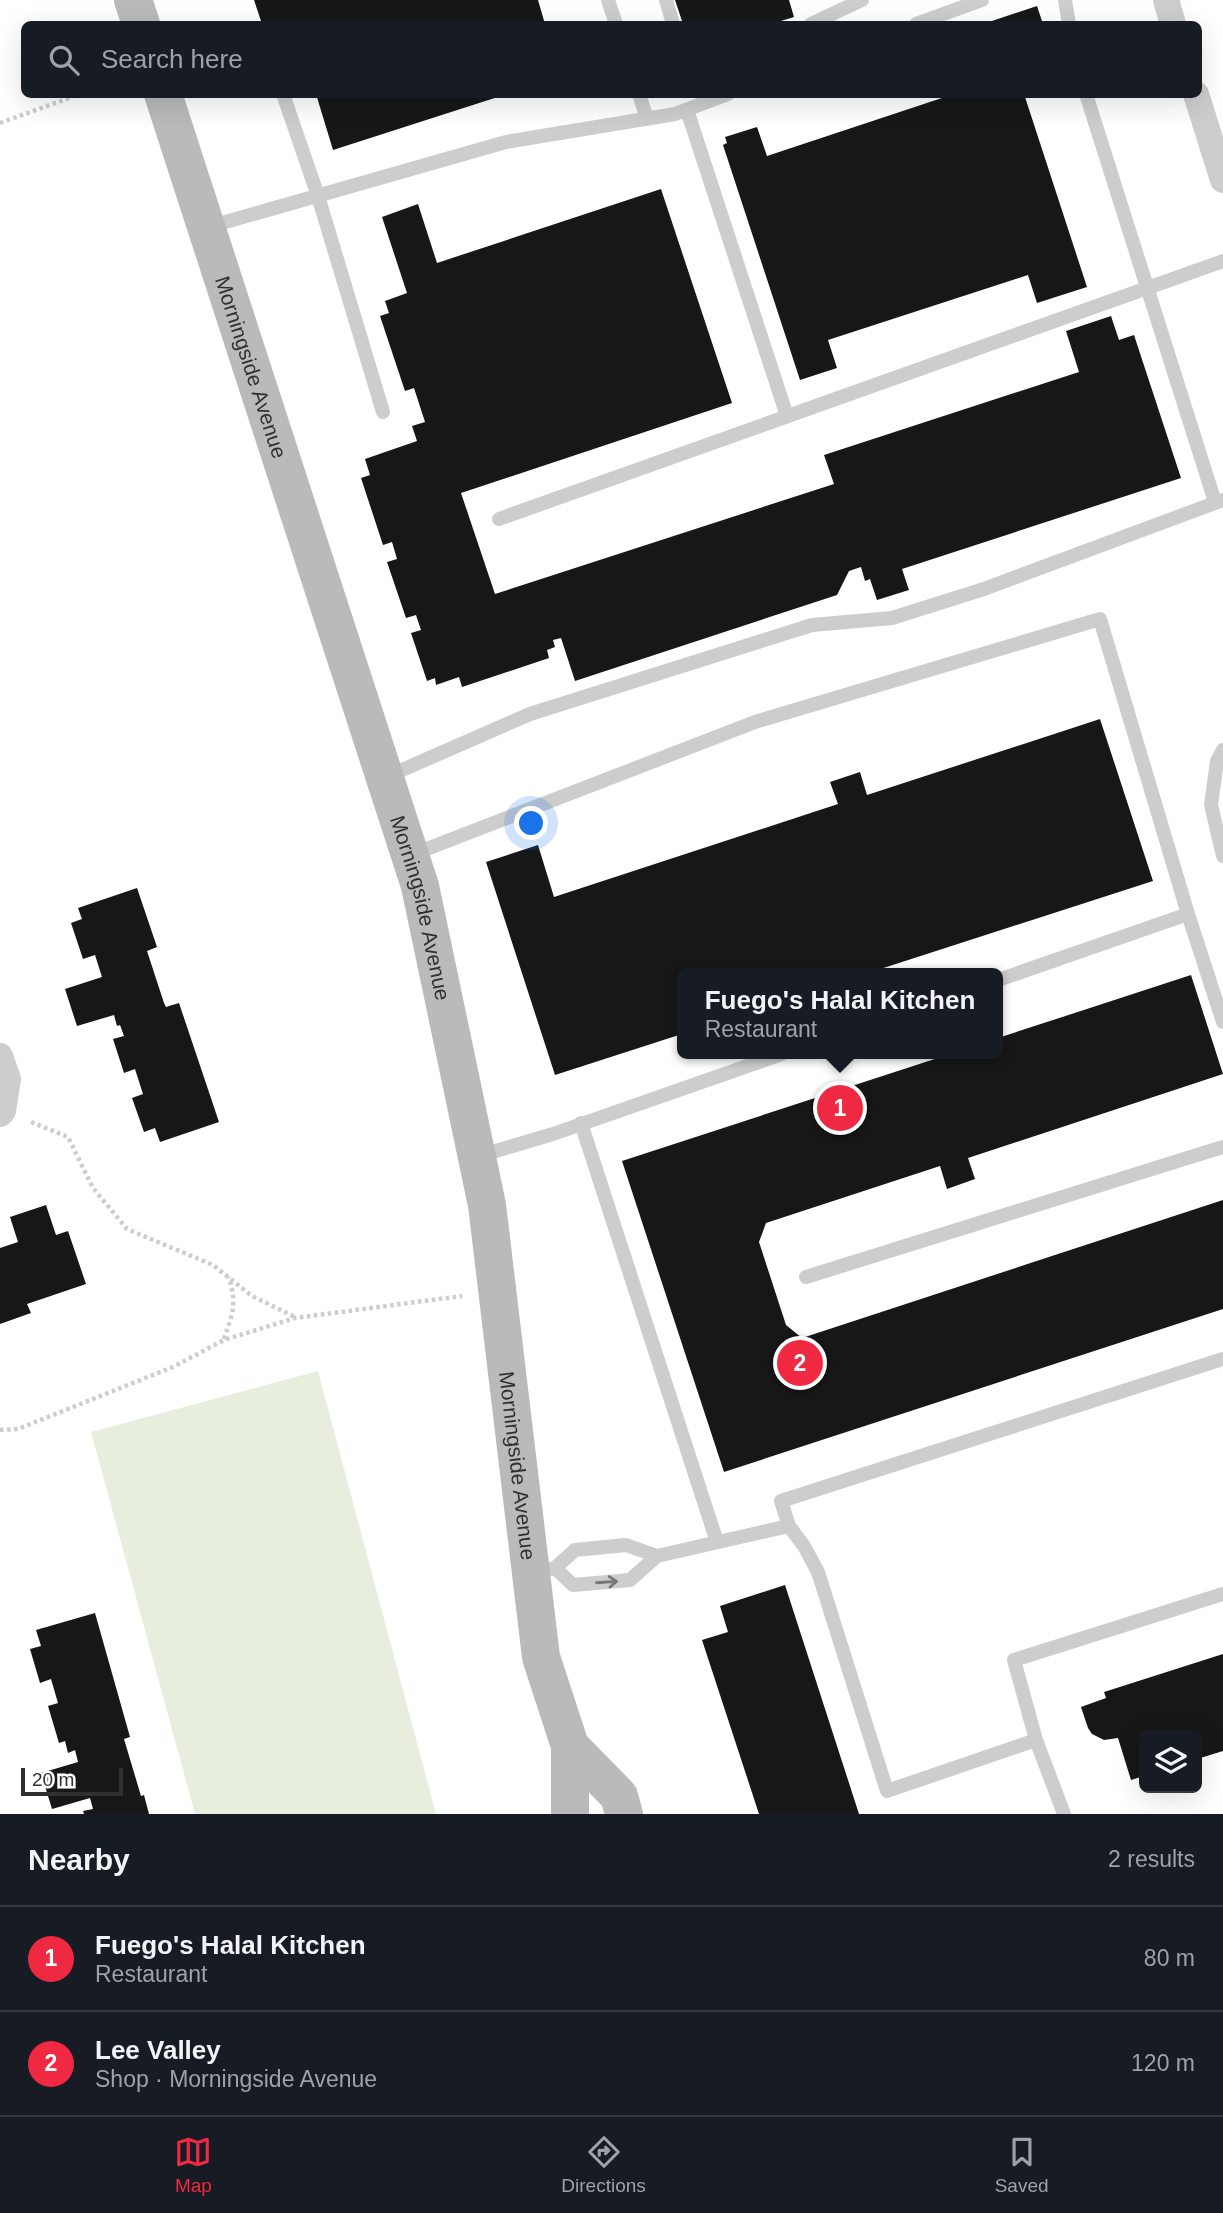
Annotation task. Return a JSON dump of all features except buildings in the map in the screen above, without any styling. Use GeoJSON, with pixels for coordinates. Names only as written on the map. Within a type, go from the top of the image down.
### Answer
{"type":"FeatureCollection","features":[{"type":"Feature","properties":{"kind":"main road"},"geometry":{"type":"LineString","coordinates":[[133,0],[140,21]]}},
{"type":"Feature","properties":{"kind":"main road","name":"Morningside Avenue"},"geometry":{"type":"LineString","coordinates":[[164,98],[420,887],[487,1205],[498,1292],[543,1570],[541,1657],[570,1746],[570,1814]]}},
{"type":"Feature","properties":{"kind":"main road","name":"Morningside Avenue"},"geometry":{"type":"LineString","coordinates":[[570,1746],[619,1796],[624,1814]]}},
{"type":"Feature","properties":{"kind":"street"},"geometry":{"type":"LineString","coordinates":[[1166,0],[1172,21]]}},
{"type":"Feature","properties":{"kind":"street"},"geometry":{"type":"LineString","coordinates":[[1197,98],[1223,180]]}},
{"type":"Feature","properties":{"kind":"street"},"geometry":{"type":"LineString","coordinates":[[0,1056],[8,1079],[1,1112]]}},
{"type":"Feature","properties":{"kind":"lane"},"geometry":{"type":"LineString","coordinates":[[608,0],[615,21]]}},
{"type":"Feature","properties":{"kind":"lane"},"geometry":{"type":"LineString","coordinates":[[666,0],[672,21]]}},
{"type":"Feature","properties":{"kind":"lane"},"geometry":{"type":"LineString","coordinates":[[817,21],[862,0]]}},
{"type":"Feature","properties":{"kind":"lane"},"geometry":{"type":"LineString","coordinates":[[924,21],[982,0]]}},
{"type":"Feature","properties":{"kind":"lane"},"geometry":{"type":"LineString","coordinates":[[1065,0],[1068,21]]}},
{"type":"Feature","properties":{"kind":"lane"},"geometry":{"type":"LineString","coordinates":[[284,98],[318,196],[383,412]]}},
{"type":"Feature","properties":{"kind":"lane"},"geometry":{"type":"LineString","coordinates":[[640,98],[647,119]]}},
{"type":"Feature","properties":{"kind":"lane"},"geometry":{"type":"LineString","coordinates":[[207,228],[506,142],[675,114],[718,98]]}},
{"type":"Feature","properties":{"kind":"lane"},"geometry":{"type":"LineString","coordinates":[[385,778],[530,714],[812,625],[892,618],[984,589],[1219,501],[1087,98]]}},
{"type":"Feature","properties":{"kind":"lane"},"geometry":{"type":"LineString","coordinates":[[687,110],[787,416]]}},
{"type":"Feature","properties":{"kind":"lane"},"geometry":{"type":"LineString","coordinates":[[499,519],[1223,261]]}},
{"type":"Feature","properties":{"kind":"lane"},"geometry":{"type":"LineString","coordinates":[[410,855],[755,722],[1100,619],[1223,1022]]}},
{"type":"Feature","properties":{"kind":"lane"},"geometry":{"type":"LineString","coordinates":[[1223,750],[1217,761],[1211,805],[1223,856]]}},
{"type":"Feature","properties":{"kind":"lane"},"geometry":{"type":"LineString","coordinates":[[1003,978],[1188,914]]}},
{"type":"Feature","properties":{"kind":"lane"},"geometry":{"type":"LineString","coordinates":[[477,1157],[553,1134],[767,1059]]}},
{"type":"Feature","properties":{"kind":"lane"},"geometry":{"type":"LineString","coordinates":[[581,1123],[717,1542]]}},
{"type":"Feature","properties":{"kind":"lane"},"geometry":{"type":"LineString","coordinates":[[806,1277],[1223,1147]]}},
{"type":"Feature","properties":{"kind":"lane"},"geometry":{"type":"LineString","coordinates":[[1036,1740],[887,1791],[818,1572],[789,1526],[780,1501],[1223,1359]]}},
{"type":"Feature","properties":{"kind":"lane"},"geometry":{"type":"LineString","coordinates":[[543,1570],[573,1585],[630,1580],[657,1556],[789,1526]]}},
{"type":"Feature","properties":{"kind":"lane"},"geometry":{"type":"LineString","coordinates":[[543,1570],[575,1550],[626,1545],[657,1556]]}},
{"type":"Feature","properties":{"kind":"lane"},"geometry":{"type":"LineString","coordinates":[[1064,1814],[1036,1740],[1014,1660],[1223,1594]]}},
{"type":"Feature","properties":{"kind":"path"},"geometry":{"type":"LineString","coordinates":[[0,123],[69,98]]}},
{"type":"Feature","properties":{"kind":"path"},"geometry":{"type":"LineString","coordinates":[[1,1112],[68,1137],[93,1188],[127,1229],[213,1265],[252,1296],[295,1318]]}},
{"type":"Feature","properties":{"kind":"path"},"geometry":{"type":"LineString","coordinates":[[224,1340],[234,1308],[229,1277]]}},
{"type":"Feature","properties":{"kind":"path"},"geometry":{"type":"LineString","coordinates":[[0,1430],[18,1429],[173,1367],[224,1340],[295,1318],[498,1292]]}},
{"type":"Feature","properties":{"kind":"green space"},"geometry":{"type":"Polygon","coordinates":[[[318,1371],[436,1814],[195,1814],[91,1432],[318,1371]]]}},
{"type":"Feature","properties":{"kind":"place","name":"Fuego's Halal Kitchen"},"geometry":{"type":"Point","coordinates":[840,1108]}},
{"type":"Feature","properties":{"kind":"place","name":"Lee Valley"},"geometry":{"type":"Point","coordinates":[800,1363]}}]}
